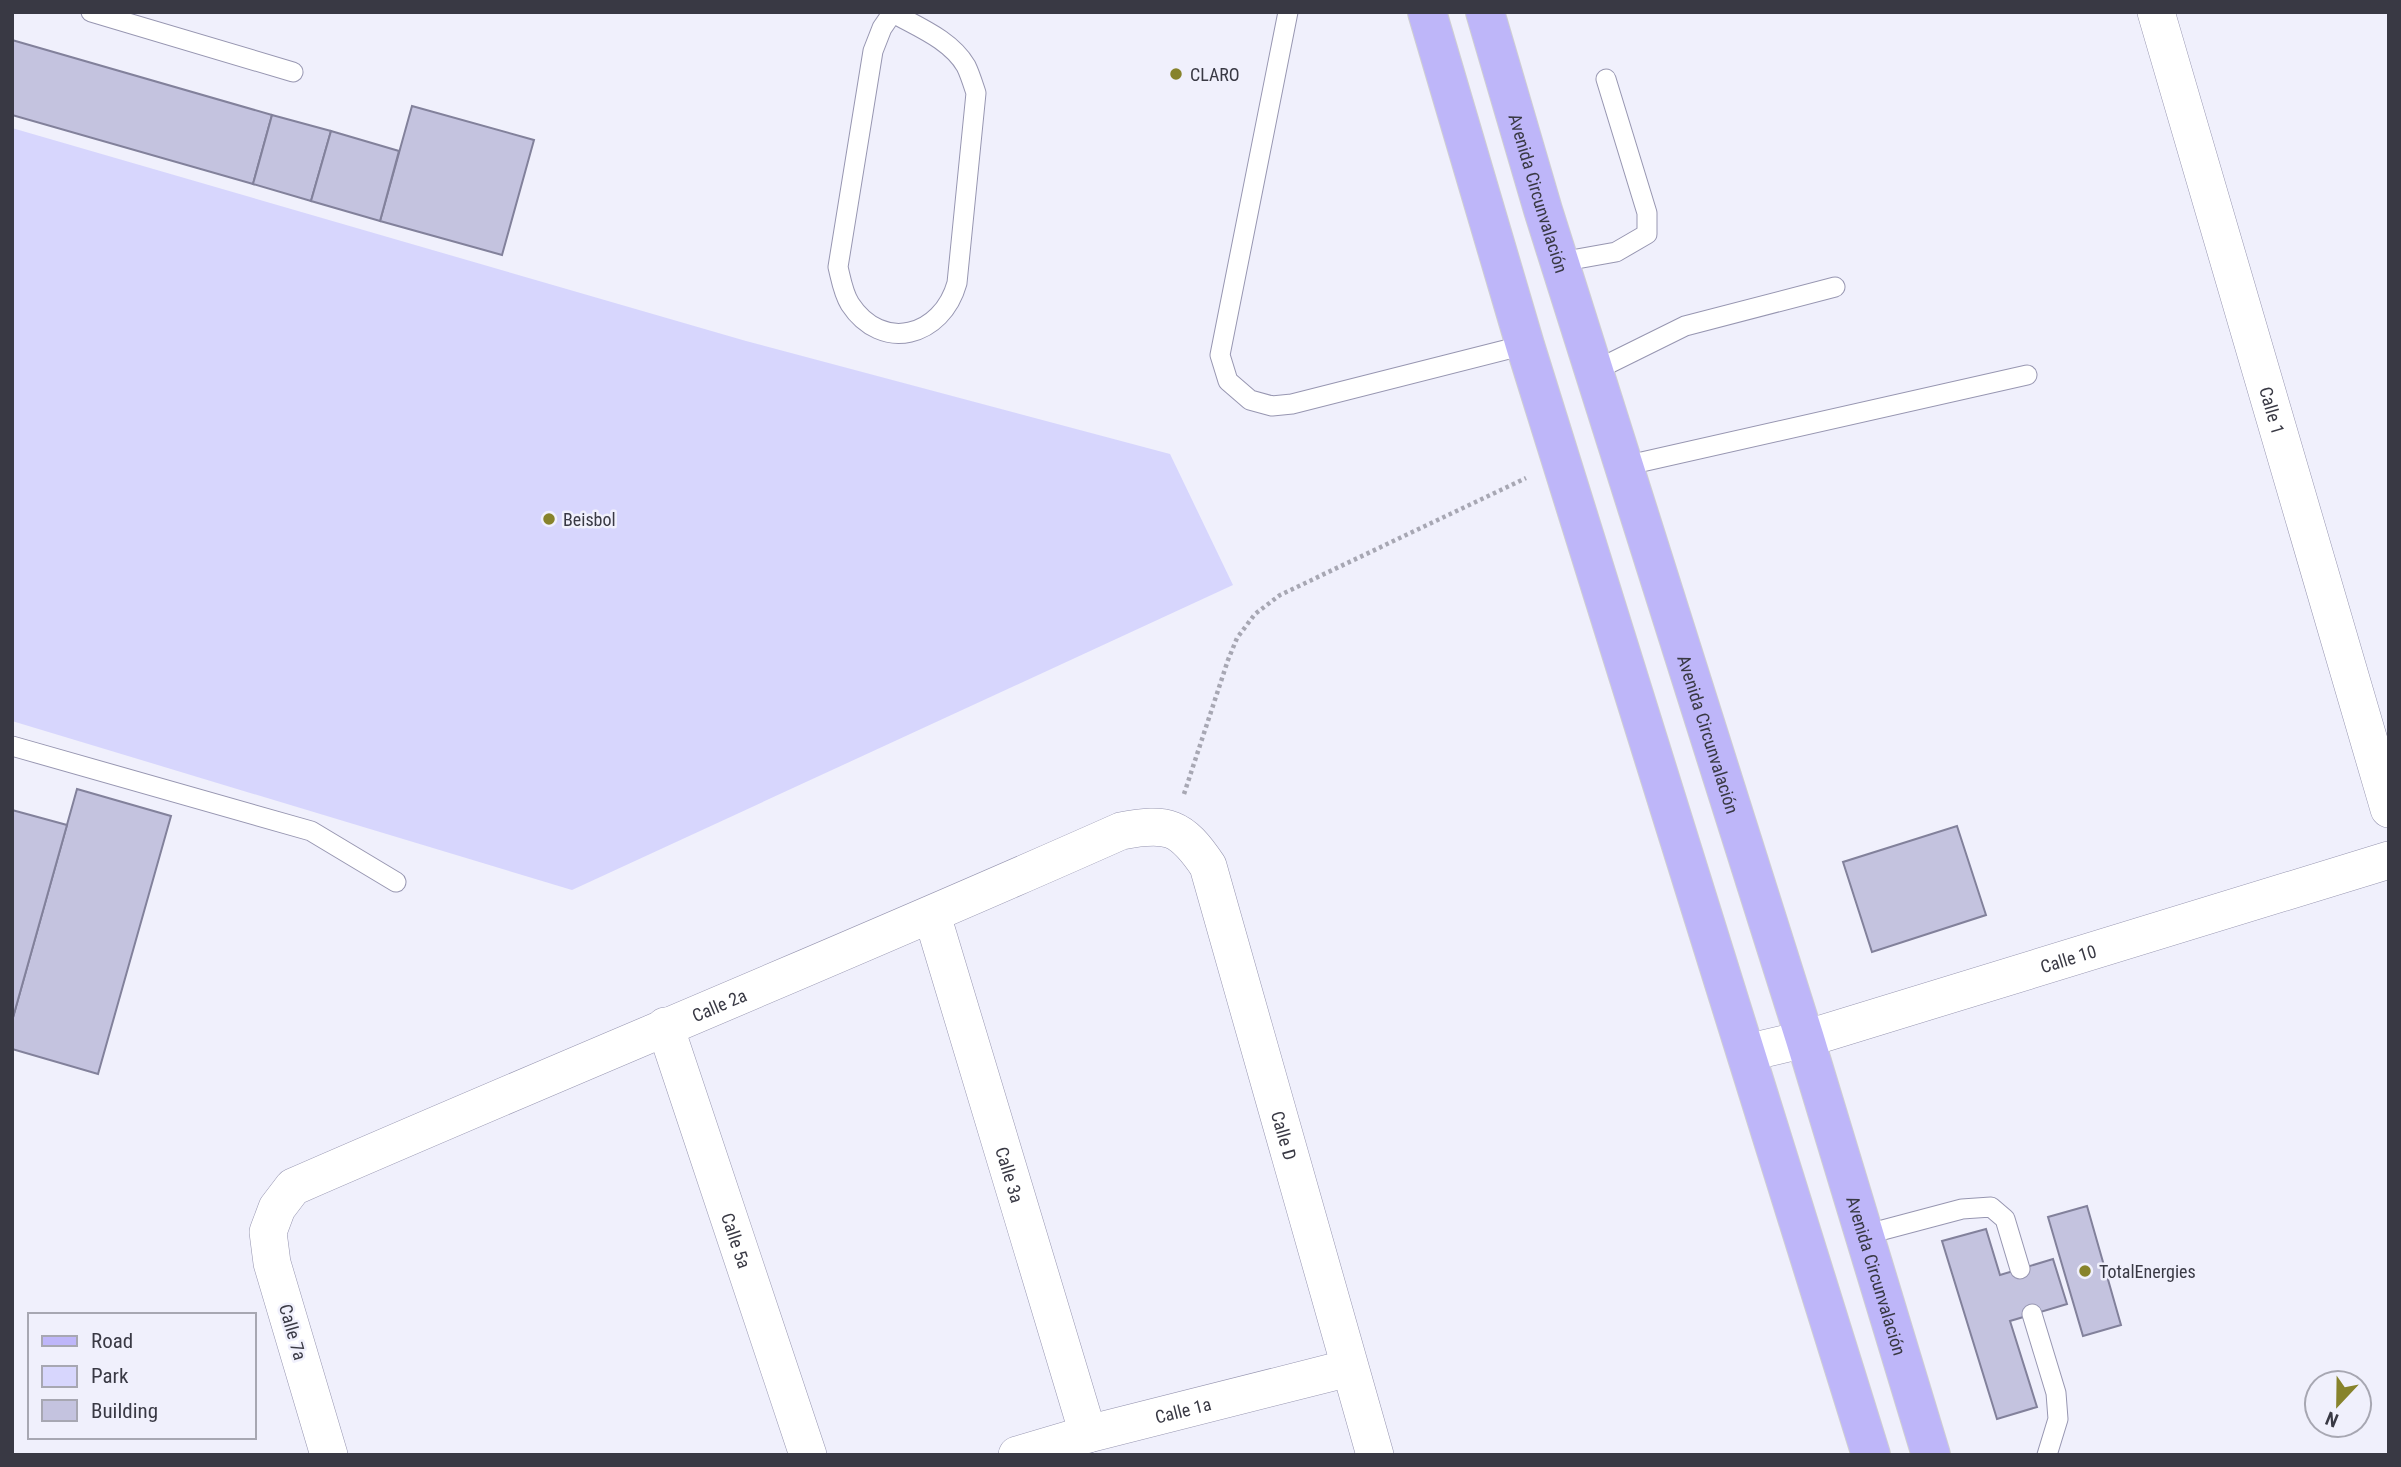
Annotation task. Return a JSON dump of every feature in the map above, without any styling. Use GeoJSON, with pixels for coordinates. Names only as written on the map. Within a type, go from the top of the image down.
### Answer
{"type":"FeatureCollection","features":[{"type":"Feature","properties":{"kind":"main road"},"geometry":{"type":"LineString","coordinates":[[1427,12],[1525,345],[1871,1455]]}},
{"type":"Feature","properties":{"kind":"main road","name":"Avenida Circunvalación"},"geometry":{"type":"LineString","coordinates":[[1485,12],[1594,372],[1805,1039],[1931,1455]]}},
{"type":"Feature","properties":{"kind":"street","name":"Calle 1"},"geometry":{"type":"LineString","coordinates":[[2156,12],[2389,809]]}},
{"type":"Feature","properties":{"kind":"street","name":"Calle 2a"},"geometry":{"type":"LineString","coordinates":[[277,1208],[293,1188],[665,1026],[932,915],[1121,831],[1147,826],[1173,828]]}},
{"type":"Feature","properties":{"kind":"street","name":"Calle D"},"geometry":{"type":"LineString","coordinates":[[1173,828],[1195,846],[1208,866],[1375,1455]]}},
{"type":"Feature","properties":{"kind":"street","name":"Calle 10"},"geometry":{"type":"LineString","coordinates":[[1746,1053],[1805,1039],[2389,860]]}},
{"type":"Feature","properties":{"kind":"street","name":"Calle 3a"},"geometry":{"type":"LineString","coordinates":[[932,915],[1088,1434]]}},
{"type":"Feature","properties":{"kind":"street","name":"Calle 5a"},"geometry":{"type":"LineString","coordinates":[[665,1026],[808,1455]]}},
{"type":"Feature","properties":{"kind":"street","name":"Calle 7a"},"geometry":{"type":"LineString","coordinates":[[277,1208],[268,1232],[272,1263],[329,1455]]}},
{"type":"Feature","properties":{"kind":"street","name":"Calle 1a"},"geometry":{"type":"LineString","coordinates":[[1017,1455],[1088,1434],[1349,1368]]}},
{"type":"Feature","properties":{"kind":"lane"},"geometry":{"type":"LineString","coordinates":[[91,12],[293,72]]}},
{"type":"Feature","properties":{"kind":"lane"},"geometry":{"type":"LineString","coordinates":[[1288,12],[1220,355],[1228,381],[1250,400],[1272,406],[1292,404],[1525,345]]}},
{"type":"Feature","properties":{"kind":"lane"},"geometry":{"type":"LineString","coordinates":[[893,13],[956,52],[966,66],[976,93],[957,283],[953,299],[932,323],[919,331],[904,334],[870,324],[850,304],[838,267],[873,51],[882,28],[893,13]]}},
{"type":"Feature","properties":{"kind":"lane"},"geometry":{"type":"LineString","coordinates":[[1560,262],[1616,252],[1647,234],[1647,213],[1606,79]]}},
{"type":"Feature","properties":{"kind":"lane"},"geometry":{"type":"LineString","coordinates":[[1594,372],[1685,326],[1835,287]]}},
{"type":"Feature","properties":{"kind":"lane"},"geometry":{"type":"LineString","coordinates":[[1624,466],[2026,375]]}},
{"type":"Feature","properties":{"kind":"lane"},"geometry":{"type":"LineString","coordinates":[[12,746],[311,831],[396,882]]}},
{"type":"Feature","properties":{"kind":"lane"},"geometry":{"type":"LineString","coordinates":[[1864,1235],[1962,1209],[1991,1207],[2005,1219],[2020,1269]]}},
{"type":"Feature","properties":{"kind":"lane"},"geometry":{"type":"LineString","coordinates":[[2032,1314],[2056,1393],[2058,1419],[2047,1455]]}},
{"type":"Feature","properties":{"kind":"path"},"geometry":{"type":"LineString","coordinates":[[1173,828],[1227,660],[1237,638],[1255,614],[1280,595],[1562,461]]}},
{"type":"Feature","properties":{"kind":"green space"},"geometry":{"type":"Polygon","coordinates":[[[12,128],[746,341],[1170,454],[1233,585],[572,890],[12,721],[12,128]]]}},
{"type":"Feature","properties":{"kind":"building"},"geometry":{"type":"Polygon","coordinates":[[[12,40],[272,115],[253,184],[12,115],[12,40]]]}},
{"type":"Feature","properties":{"kind":"building"},"geometry":{"type":"Polygon","coordinates":[[[412,106],[534,140],[502,255],[380,221],[412,106]]]}},
{"type":"Feature","properties":{"kind":"building"},"geometry":{"type":"Polygon","coordinates":[[[272,115],[331,131],[311,201],[253,184],[272,115]]]}},
{"type":"Feature","properties":{"kind":"building"},"geometry":{"type":"Polygon","coordinates":[[[331,131],[399,151],[380,221],[311,201],[331,131]]]}},
{"type":"Feature","properties":{"kind":"building"},"geometry":{"type":"Polygon","coordinates":[[[77,789],[171,816],[98,1074],[12,1049],[12,1021],[77,789]]]}},
{"type":"Feature","properties":{"kind":"building"},"geometry":{"type":"Polygon","coordinates":[[[12,810],[67,825],[12,1021],[12,810]]]}},
{"type":"Feature","properties":{"kind":"building"},"geometry":{"type":"Polygon","coordinates":[[[1957,826],[1986,915],[1872,952],[1843,862],[1957,826]]]}},
{"type":"Feature","properties":{"kind":"building","name":"TotalEnergies"},"geometry":{"type":"Polygon","coordinates":[[[2087,1206],[2121,1325],[2083,1336],[2048,1217],[2087,1206]]]}},
{"type":"Feature","properties":{"kind":"building","name":"TotalEnergies"},"geometry":{"type":"Polygon","coordinates":[[[1986,1229],[2000,1275],[2053,1259],[2067,1304],[2010,1321],[2037,1407],[1997,1419],[1942,1241],[1986,1229]]]}},
{"type":"Feature","properties":{"kind":"place","name":"CLARO"},"geometry":{"type":"Point","coordinates":[1176,74]}},
{"type":"Feature","properties":{"kind":"place","name":"Beisbol"},"geometry":{"type":"Point","coordinates":[549,519]}},
{"type":"Feature","properties":{"kind":"place","name":"TotalEnergies"},"geometry":{"type":"Point","coordinates":[2085,1271]}}]}
